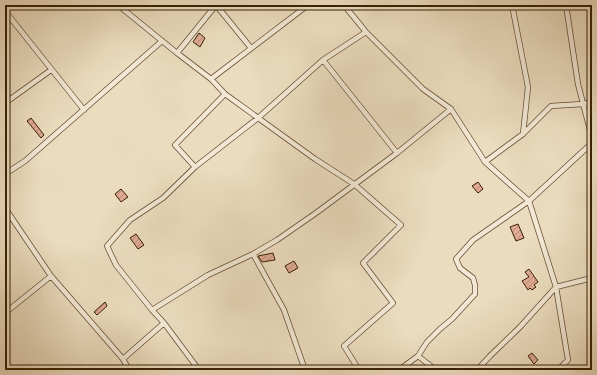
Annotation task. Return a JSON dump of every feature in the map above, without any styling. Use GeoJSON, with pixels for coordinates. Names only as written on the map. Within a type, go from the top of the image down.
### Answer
{"type":"FeatureCollection","features":[{"type":"Feature","properties":{"kind":"street"},"geometry":{"type":"LineString","coordinates":[[118,5],[177,54],[211,79],[225,94],[316,159],[354,184],[401,225],[363,263],[393,304],[344,346],[359,370]]}},
{"type":"Feature","properties":{"kind":"street"},"geometry":{"type":"LineString","coordinates":[[177,54],[216,5],[251,48]]}},
{"type":"Feature","properties":{"kind":"street"},"geometry":{"type":"LineString","coordinates":[[211,79],[308,5]]}},
{"type":"Feature","properties":{"kind":"street"},"geometry":{"type":"LineString","coordinates":[[512,5],[528,87],[523,134]]}},
{"type":"Feature","properties":{"kind":"street"},"geometry":{"type":"LineString","coordinates":[[566,5],[578,84],[592,138]]}},
{"type":"Feature","properties":{"kind":"street"},"geometry":{"type":"LineString","coordinates":[[346,6],[366,32],[423,89],[451,109],[485,162],[529,201],[556,287],[568,360],[558,370]]}},
{"type":"Feature","properties":{"kind":"street"},"geometry":{"type":"LineString","coordinates":[[5,11],[84,110]]}},
{"type":"Feature","properties":{"kind":"street"},"geometry":{"type":"LineString","coordinates":[[199,370],[164,323],[116,265],[107,246],[130,220],[163,198],[195,167],[258,118],[322,60],[366,32]]}},
{"type":"Feature","properties":{"kind":"street"},"geometry":{"type":"LineString","coordinates":[[5,174],[25,162],[162,41]]}},
{"type":"Feature","properties":{"kind":"street"},"geometry":{"type":"LineString","coordinates":[[322,60],[397,153]]}},
{"type":"Feature","properties":{"kind":"street"},"geometry":{"type":"LineString","coordinates":[[5,103],[51,70]]}},
{"type":"Feature","properties":{"kind":"street"},"geometry":{"type":"LineString","coordinates":[[195,167],[175,145],[225,94]]}},
{"type":"Feature","properties":{"kind":"street"},"geometry":{"type":"LineString","coordinates":[[485,162],[523,134],[551,106],[592,102]]}},
{"type":"Feature","properties":{"kind":"street"},"geometry":{"type":"LineString","coordinates":[[152,310],[208,274],[253,254],[277,240],[397,153],[451,109]]}},
{"type":"Feature","properties":{"kind":"street"},"geometry":{"type":"LineString","coordinates":[[399,370],[418,356],[427,342],[452,319],[475,294],[473,278],[460,268],[456,259],[473,240],[529,201],[592,143]]}},
{"type":"Feature","properties":{"kind":"street"},"geometry":{"type":"LineString","coordinates":[[5,208],[51,276],[123,359],[130,370]]}},
{"type":"Feature","properties":{"kind":"street"},"geometry":{"type":"LineString","coordinates":[[253,254],[284,310],[305,370]]}},
{"type":"Feature","properties":{"kind":"street"},"geometry":{"type":"LineString","coordinates":[[5,313],[51,276]]}},
{"type":"Feature","properties":{"kind":"street"},"geometry":{"type":"LineString","coordinates":[[477,370],[520,327],[556,287],[592,278]]}},
{"type":"Feature","properties":{"kind":"street"},"geometry":{"type":"LineString","coordinates":[[123,359],[164,323]]}},
{"type":"Feature","properties":{"kind":"street"},"geometry":{"type":"LineString","coordinates":[[418,356],[436,370]]}},
{"type":"Feature","properties":{"kind":"building"},"geometry":{"type":"Polygon","coordinates":[[[199,33],[205,38],[200,47],[193,42],[199,33]]]}},
{"type":"Feature","properties":{"kind":"building"},"geometry":{"type":"Polygon","coordinates":[[[31,118],[44,135],[41,138],[27,121],[31,118]]]}},
{"type":"Feature","properties":{"kind":"building"},"geometry":{"type":"Polygon","coordinates":[[[478,182],[483,189],[478,193],[472,186],[478,182]]]}},
{"type":"Feature","properties":{"kind":"building"},"geometry":{"type":"Polygon","coordinates":[[[121,189],[128,197],[121,202],[115,194],[121,189]]]}},
{"type":"Feature","properties":{"kind":"building"},"geometry":{"type":"Polygon","coordinates":[[[518,224],[524,238],[516,241],[510,227],[518,224]]]}},
{"type":"Feature","properties":{"kind":"building"},"geometry":{"type":"Polygon","coordinates":[[[136,234],[144,245],[138,249],[130,238],[136,234]]]}},
{"type":"Feature","properties":{"kind":"building"},"geometry":{"type":"Polygon","coordinates":[[[273,253],[275,260],[262,262],[258,256],[273,253]]]}},
{"type":"Feature","properties":{"kind":"building"},"geometry":{"type":"Polygon","coordinates":[[[294,261],[298,268],[289,273],[285,266],[294,261]]]}},
{"type":"Feature","properties":{"kind":"building"},"geometry":{"type":"Polygon","coordinates":[[[529,269],[538,282],[534,285],[536,287],[532,290],[530,288],[528,290],[522,281],[529,277],[525,272],[529,269]]]}},
{"type":"Feature","properties":{"kind":"building"},"geometry":{"type":"Polygon","coordinates":[[[105,302],[107,306],[97,315],[94,312],[105,302]]]}},
{"type":"Feature","properties":{"kind":"building"},"geometry":{"type":"Polygon","coordinates":[[[532,353],[538,360],[534,364],[528,356],[532,353]]]}}]}
